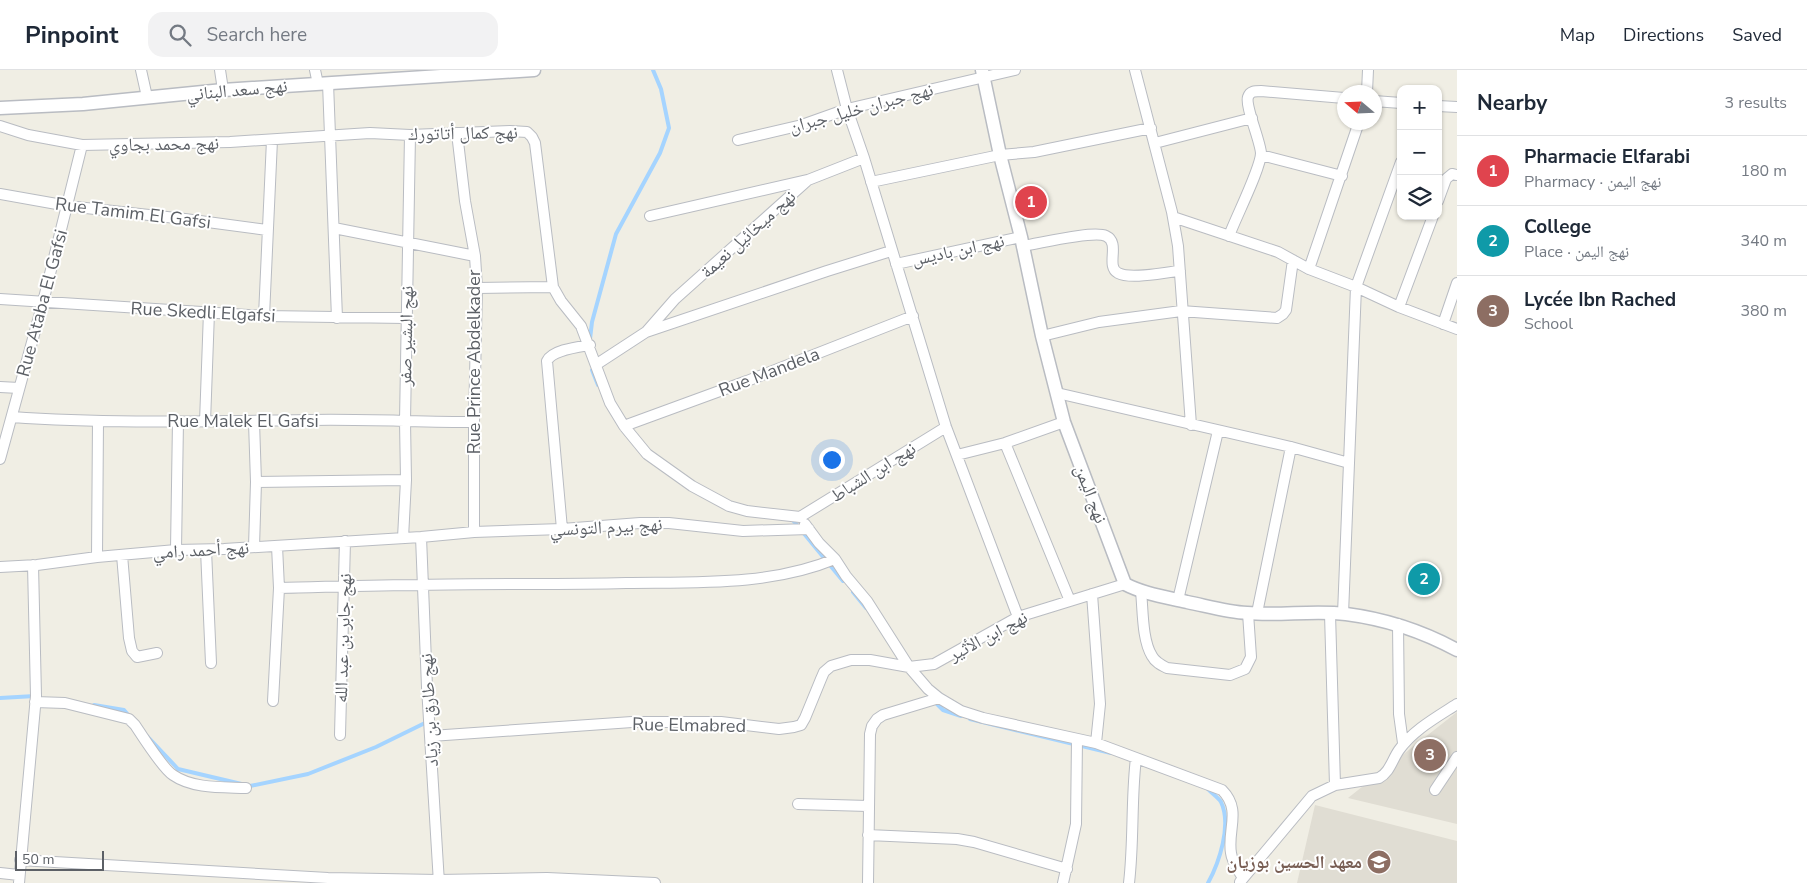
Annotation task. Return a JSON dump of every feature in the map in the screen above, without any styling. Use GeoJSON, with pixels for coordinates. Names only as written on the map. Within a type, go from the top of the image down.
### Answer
{"type":"FeatureCollection","features":[{"type":"Feature","properties":{"kind":"street"},"geometry":{"type":"LineString","coordinates":[[141,70],[147,97]]}},
{"type":"Feature","properties":{"kind":"street"},"geometry":{"type":"LineString","coordinates":[[220,70],[223,90]]}},
{"type":"Feature","properties":{"kind":"street"},"geometry":{"type":"LineString","coordinates":[[315,70],[323,83],[330,137],[337,318]]}},
{"type":"Feature","properties":{"kind":"street","name":"نهج سعد البناني"},"geometry":{"type":"LineString","coordinates":[[0,108],[83,104],[223,90],[323,83],[392,75],[534,70]]}},
{"type":"Feature","properties":{"kind":"street"},"geometry":{"type":"LineString","coordinates":[[837,70],[847,109],[864,158],[946,427],[1018,618]]}},
{"type":"Feature","properties":{"kind":"street","name":"نهج جبران خليل جبران"},"geometry":{"type":"LineString","coordinates":[[738,140],[802,125],[847,109],[982,73],[1015,70]]}},
{"type":"Feature","properties":{"kind":"street"},"geometry":{"type":"LineString","coordinates":[[1134,70],[1155,143],[1173,217],[1180,270],[1181,311],[1191,425]]}},
{"type":"Feature","properties":{"kind":"street"},"geometry":{"type":"LineString","coordinates":[[1367,85],[1368,70]]}},
{"type":"Feature","properties":{"kind":"street","name":"نهج اليمن"},"geometry":{"type":"LineString","coordinates":[[982,73],[1042,336],[1064,422],[1125,584]]}},
{"type":"Feature","properties":{"kind":"street"},"geometry":{"type":"LineString","coordinates":[[1228,236],[1261,155],[1247,102],[1250,94],[1254,91],[1337,97]]}},
{"type":"Feature","properties":{"kind":"street"},"geometry":{"type":"LineString","coordinates":[[1382,101],[1397,103]]}},
{"type":"Feature","properties":{"kind":"street"},"geometry":{"type":"LineString","coordinates":[[1442,106],[1457,107]]}},
{"type":"Feature","properties":{"kind":"street"},"geometry":{"type":"LineString","coordinates":[[1155,143],[1252,118]]}},
{"type":"Feature","properties":{"kind":"street","name":"نهج محمد بجاوي"},"geometry":{"type":"LineString","coordinates":[[0,126],[28,135],[82,145],[330,137]]}},
{"type":"Feature","properties":{"kind":"street"},"geometry":{"type":"LineString","coordinates":[[871,182],[1000,155],[1034,152],[1151,128]]}},
{"type":"Feature","properties":{"kind":"street","name":"نهج كمال أتاتورك"},"geometry":{"type":"LineString","coordinates":[[330,137],[370,133],[410,135],[521,130],[528,132],[535,143],[553,287]]}},
{"type":"Feature","properties":{"kind":"street"},"geometry":{"type":"LineString","coordinates":[[1310,269],[1356,130]]}},
{"type":"Feature","properties":{"kind":"street","name":"Rue Prince Abdelkader"},"geometry":{"type":"LineString","coordinates":[[457,133],[463,193],[475,256],[477,288],[474,532]]}},
{"type":"Feature","properties":{"kind":"street","name":"نهج البشير صفر"},"geometry":{"type":"LineString","coordinates":[[403,538],[406,480],[406,318],[410,135]]}},
{"type":"Feature","properties":{"kind":"street"},"geometry":{"type":"LineString","coordinates":[[264,316],[272,140]]}},
{"type":"Feature","properties":{"kind":"street","name":"Rue Ataba El Gafsi"},"geometry":{"type":"LineString","coordinates":[[0,459],[44,302],[82,145]]}},
{"type":"Feature","properties":{"kind":"street"},"geometry":{"type":"LineString","coordinates":[[1261,155],[1342,176]]}},
{"type":"Feature","properties":{"kind":"street","name":"نهج ميخائيل نعيمة"},"geometry":{"type":"LineString","coordinates":[[646,332],[675,299],[808,180],[864,158]]}},
{"type":"Feature","properties":{"kind":"street"},"geometry":{"type":"LineString","coordinates":[[1335,785],[1336,614],[1349,462],[1356,287],[1397,173]]}},
{"type":"Feature","properties":{"kind":"street"},"geometry":{"type":"LineString","coordinates":[[1442,191],[1448,177],[1452,174],[1457,175]]}},
{"type":"Feature","properties":{"kind":"street"},"geometry":{"type":"LineString","coordinates":[[650,216],[808,180]]}},
{"type":"Feature","properties":{"kind":"street","name":"Rue Tamim El Gafsi"},"geometry":{"type":"LineString","coordinates":[[0,194],[68,206],[267,230]]}},
{"type":"Feature","properties":{"kind":"street"},"geometry":{"type":"LineString","coordinates":[[1173,217],[1278,252],[1310,269],[1356,287],[1399,307],[1457,329]]}},
{"type":"Feature","properties":{"kind":"street"},"geometry":{"type":"LineString","coordinates":[[1399,307],[1432,220]]}},
{"type":"Feature","properties":{"kind":"street"},"geometry":{"type":"LineString","coordinates":[[334,228],[475,256]]}},
{"type":"Feature","properties":{"kind":"street","name":"نهج ابن باديس"},"geometry":{"type":"LineString","coordinates":[[896,264],[1022,242],[1104,235],[1113,243],[1114,269],[1118,273],[1126,276],[1180,270]]}},
{"type":"Feature","properties":{"kind":"street"},"geometry":{"type":"LineString","coordinates":[[597,364],[646,332],[891,251]]}},
{"type":"Feature","properties":{"kind":"street"},"geometry":{"type":"LineString","coordinates":[[1042,336],[1099,322],[1181,311],[1276,318],[1286,310],[1293,260]]}},
{"type":"Feature","properties":{"kind":"street"},"geometry":{"type":"LineString","coordinates":[[1444,324],[1457,283]]}},
{"type":"Feature","properties":{"kind":"street"},"geometry":{"type":"LineString","coordinates":[[477,288],[553,287],[561,301],[581,326],[590,345],[610,403],[638,444],[654,459],[692,486],[723,503],[747,512],[800,517],[867,601],[909,667],[928,689],[939,698],[961,711],[983,718],[1096,743],[1218,788],[1225,793],[1232,807],[1231,855],[1241,881],[1312,796],[1335,785],[1378,778],[1384,775],[1404,743],[1415,732],[1457,704]]}},
{"type":"Feature","properties":{"kind":"street","name":"Rue Skedli Elgafsi"},"geometry":{"type":"LineString","coordinates":[[0,299],[264,316],[406,318]]}},
{"type":"Feature","properties":{"kind":"street"},"geometry":{"type":"LineString","coordinates":[[205,422],[209,312]]}},
{"type":"Feature","properties":{"kind":"street","name":"Rue Mandela"},"geometry":{"type":"LineString","coordinates":[[624,426],[747,381],[913,316]]}},
{"type":"Feature","properties":{"kind":"street"},"geometry":{"type":"LineString","coordinates":[[562,529],[548,361],[555,354],[590,345]]}},
{"type":"Feature","properties":{"kind":"street"},"geometry":{"type":"LineString","coordinates":[[0,387],[19,388]]}},
{"type":"Feature","properties":{"kind":"street"},"geometry":{"type":"LineString","coordinates":[[1057,393],[1191,425],[1291,446],[1349,462]]}},
{"type":"Feature","properties":{"kind":"street","name":"Rue Malek El Gafsi"},"geometry":{"type":"LineString","coordinates":[[12,417],[98,421],[254,422],[312,420],[474,422]]}},
{"type":"Feature","properties":{"kind":"street"},"geometry":{"type":"LineString","coordinates":[[98,421],[98,557]]}},
{"type":"Feature","properties":{"kind":"street"},"geometry":{"type":"LineString","coordinates":[[176,550],[178,421]]}},
{"type":"Feature","properties":{"kind":"street"},"geometry":{"type":"LineString","coordinates":[[254,422],[256,482],[254,547]]}},
{"type":"Feature","properties":{"kind":"street"},"geometry":{"type":"LineString","coordinates":[[957,455],[1005,443],[1064,422]]}},
{"type":"Feature","properties":{"kind":"street","name":"نهج ابن الشباط"},"geometry":{"type":"LineString","coordinates":[[800,517],[946,427]]}},
{"type":"Feature","properties":{"kind":"street"},"geometry":{"type":"LineString","coordinates":[[1178,600],[1218,431]]}},
{"type":"Feature","properties":{"kind":"street"},"geometry":{"type":"LineString","coordinates":[[1005,443],[1070,600]]}},
{"type":"Feature","properties":{"kind":"street"},"geometry":{"type":"LineString","coordinates":[[1141,591],[1143,620],[1148,648],[1158,664],[1167,668],[1230,675],[1245,670],[1251,657],[1252,613],[1291,446]]}},
{"type":"Feature","properties":{"kind":"street"},"geometry":{"type":"LineString","coordinates":[[256,482],[406,480]]}},
{"type":"Feature","properties":{"kind":"street","name":"نهج بيرم التونسي"},"geometry":{"type":"LineString","coordinates":[[403,538],[474,532],[669,523],[743,531],[809,529]]}},
{"type":"Feature","properties":{"kind":"street","name":"نهج طارق بن زياد"},"geometry":{"type":"LineString","coordinates":[[421,537],[438,881]]}},
{"type":"Feature","properties":{"kind":"street","name":"نهج أحمد رامي"},"geometry":{"type":"LineString","coordinates":[[0,567],[176,550],[206,550],[403,538]]}},
{"type":"Feature","properties":{"kind":"street","name":"نهج جابر بن عبد الله"},"geometry":{"type":"LineString","coordinates":[[340,735],[345,541]]}},
{"type":"Feature","properties":{"kind":"street"},"geometry":{"type":"LineString","coordinates":[[273,701],[278,588],[277,546]]}},
{"type":"Feature","properties":{"kind":"street"},"geometry":{"type":"LineString","coordinates":[[206,550],[211,663]]}},
{"type":"Feature","properties":{"kind":"street"},"geometry":{"type":"LineString","coordinates":[[122,555],[126,609],[132,651],[137,657],[157,653]]}},
{"type":"Feature","properties":{"kind":"street"},"geometry":{"type":"LineString","coordinates":[[278,588],[423,584],[586,584],[746,580],[778,576],[817,567],[835,559]]}},
{"type":"Feature","properties":{"kind":"street"},"geometry":{"type":"LineString","coordinates":[[0,873],[19,879],[36,702],[33,565]]}},
{"type":"Feature","properties":{"kind":"street"},"geometry":{"type":"LineString","coordinates":[[1125,584],[1141,591],[1178,600],[1252,613],[1316,612],[1398,624],[1457,650]]}},
{"type":"Feature","properties":{"kind":"street","name":"نهج ابن الأثير"},"geometry":{"type":"LineString","coordinates":[[909,667],[926,666],[944,660],[1018,618],[1125,584]]}},
{"type":"Feature","properties":{"kind":"street"},"geometry":{"type":"LineString","coordinates":[[1092,594],[1100,704],[1096,743]]}},
{"type":"Feature","properties":{"kind":"street"},"geometry":{"type":"LineString","coordinates":[[1398,624],[1399,714],[1404,743]]}},
{"type":"Feature","properties":{"kind":"street","name":"Rue Elmabred"},"geometry":{"type":"LineString","coordinates":[[431,736],[632,722],[721,722],[778,729],[794,727],[801,725],[824,672],[831,666],[851,660],[870,660],[909,667]]}},
{"type":"Feature","properties":{"kind":"street"},"geometry":{"type":"LineString","coordinates":[[868,883],[869,755],[872,726],[876,719],[883,715],[939,698]]}},
{"type":"Feature","properties":{"kind":"street"},"geometry":{"type":"LineString","coordinates":[[36,702],[65,703],[129,719],[172,775],[186,782],[246,788]]}},
{"type":"Feature","properties":{"kind":"street"},"geometry":{"type":"LineString","coordinates":[[1063,883],[1076,824],[1076,739]]}},
{"type":"Feature","properties":{"kind":"street"},"geometry":{"type":"LineString","coordinates":[[1435,790],[1457,757]]}},
{"type":"Feature","properties":{"kind":"street"},"geometry":{"type":"LineString","coordinates":[[1129,883],[1132,860],[1136,758]]}},
{"type":"Feature","properties":{"kind":"street"},"geometry":{"type":"LineString","coordinates":[[798,804],[868,806]]}},
{"type":"Feature","properties":{"kind":"street"},"geometry":{"type":"LineString","coordinates":[[868,835],[957,839],[974,842],[1067,869]]}},
{"type":"Feature","properties":{"kind":"street"},"geometry":{"type":"LineString","coordinates":[[20,860],[328,881],[438,881],[547,878],[655,883]]}},
{"type":"Feature","properties":{"kind":"shaded area"},"geometry":{"type":"Polygon","coordinates":[[[1457,712],[1457,824],[1348,798],[1457,712]]]}},
{"type":"Feature","properties":{"kind":"shaded area","name":"معهد الحسين بوزيان"},"geometry":{"type":"Polygon","coordinates":[[[1315,805],[1457,841],[1457,883],[1297,883],[1315,805]]]}},
{"type":"Feature","properties":{"kind":"waterway"},"geometry":{"type":"LineString","coordinates":[[590,339],[592,322],[616,234],[660,153],[669,128],[661,89],[653,70]]}},
{"type":"Feature","properties":{"kind":"waterway"},"geometry":{"type":"LineString","coordinates":[[592,370],[598,385]]}},
{"type":"Feature","properties":{"kind":"waterway"},"geometry":{"type":"LineString","coordinates":[[792,519],[843,581]]}},
{"type":"Feature","properties":{"kind":"waterway"},"geometry":{"type":"LineString","coordinates":[[853,592],[866,608]]}},
{"type":"Feature","properties":{"kind":"waterway"},"geometry":{"type":"LineString","coordinates":[[0,698],[35,696]]}},
{"type":"Feature","properties":{"kind":"waterway"},"geometry":{"type":"LineString","coordinates":[[935,702],[943,710],[961,716]]}},
{"type":"Feature","properties":{"kind":"waterway"},"geometry":{"type":"LineString","coordinates":[[94,705],[124,710],[129,716]]}},
{"type":"Feature","properties":{"kind":"waterway"},"geometry":{"type":"LineString","coordinates":[[970,719],[1111,753]]}},
{"type":"Feature","properties":{"kind":"waterway"},"geometry":{"type":"LineString","coordinates":[[147,736],[178,769],[250,786],[308,774],[376,747],[427,722]]}},
{"type":"Feature","properties":{"kind":"waterway"},"geometry":{"type":"LineString","coordinates":[[1207,788],[1221,802],[1225,822],[1220,855],[1208,883]]}},
{"type":"Feature","properties":{"kind":"place","name":"Pharmacie Elfarabi"},"geometry":{"type":"Point","coordinates":[1031,202]}},
{"type":"Feature","properties":{"kind":"place","name":"College"},"geometry":{"type":"Point","coordinates":[1424,579]}},
{"type":"Feature","properties":{"kind":"place","name":"Lycée Ibn Rached"},"geometry":{"type":"Point","coordinates":[1430,755]}},
{"type":"Feature","properties":{"kind":"place","name":"معهد الحسين بوزيان"},"geometry":{"type":"Point","coordinates":[1379,862]}}]}
